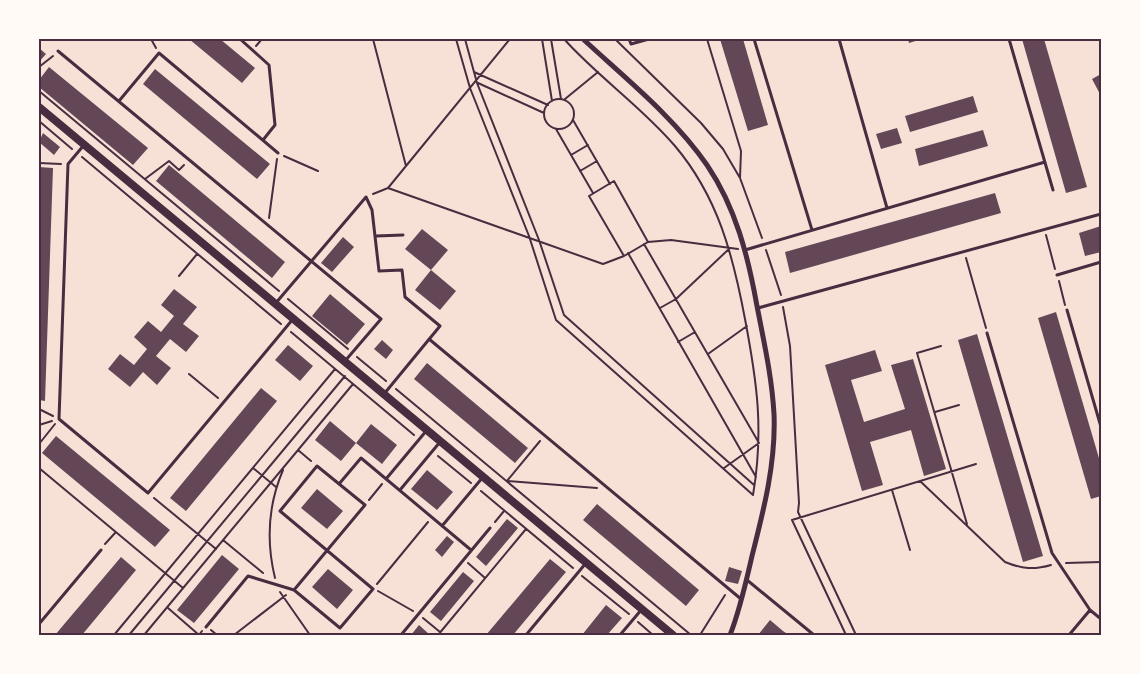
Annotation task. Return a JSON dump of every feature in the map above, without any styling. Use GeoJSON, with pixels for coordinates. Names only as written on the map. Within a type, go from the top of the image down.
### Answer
{"type":"FeatureCollection","features":[{"type":"Feature","properties":{"kind":"street"},"geometry":{"type":"LineString","coordinates":[[583,39],[678,130],[707,165],[725,196],[745,250],[769,369],[774,415],[769,481],[747,580],[730,635]]}},
{"type":"Feature","properties":{"kind":"street"},"geometry":{"type":"LineString","coordinates":[[39,107],[673,635]]}},
{"type":"Feature","properties":{"kind":"lane"},"geometry":{"type":"LineString","coordinates":[[240,39],[269,65],[275,125],[263,140]]}},
{"type":"Feature","properties":{"kind":"lane"},"geometry":{"type":"LineString","coordinates":[[629,39],[631,44],[650,39]]}},
{"type":"Feature","properties":{"kind":"lane"},"geometry":{"type":"LineString","coordinates":[[754,39],[812,230]]}},
{"type":"Feature","properties":{"kind":"lane"},"geometry":{"type":"LineString","coordinates":[[839,39],[887,208]]}},
{"type":"Feature","properties":{"kind":"lane"},"geometry":{"type":"LineString","coordinates":[[1009,39],[1053,190]]}},
{"type":"Feature","properties":{"kind":"lane"},"geometry":{"type":"LineString","coordinates":[[58,51],[381,319],[344,362]]}},
{"type":"Feature","properties":{"kind":"lane"},"geometry":{"type":"LineString","coordinates":[[119,101],[159,54],[278,153]]}},
{"type":"Feature","properties":{"kind":"lane"},"geometry":{"type":"LineString","coordinates":[[84,145],[68,164],[60,419],[148,493],[293,319]]}},
{"type":"Feature","properties":{"kind":"lane"},"geometry":{"type":"LineString","coordinates":[[745,250],[1045,162]]}},
{"type":"Feature","properties":{"kind":"lane"},"geometry":{"type":"LineString","coordinates":[[275,304],[366,196],[372,210],[379,271],[402,270],[405,297],[440,326],[383,394]]}},
{"type":"Feature","properties":{"kind":"lane"},"geometry":{"type":"LineString","coordinates":[[758,308],[1101,214]]}},
{"type":"Feature","properties":{"kind":"lane"},"geometry":{"type":"LineString","coordinates":[[376,236],[403,235]]}},
{"type":"Feature","properties":{"kind":"lane"},"geometry":{"type":"LineString","coordinates":[[1057,275],[1101,262]]}},
{"type":"Feature","properties":{"kind":"lane"},"geometry":{"type":"LineString","coordinates":[[1067,310],[1101,427]]}},
{"type":"Feature","properties":{"kind":"lane"},"geometry":{"type":"LineString","coordinates":[[987,333],[1052,553],[1090,610],[1101,619]]}},
{"type":"Feature","properties":{"kind":"lane"},"geometry":{"type":"LineString","coordinates":[[430,339],[742,599]]}},
{"type":"Feature","properties":{"kind":"lane"},"geometry":{"type":"LineString","coordinates":[[386,479],[427,430]]}},
{"type":"Feature","properties":{"kind":"lane"},"geometry":{"type":"LineString","coordinates":[[400,490],[440,442]]}},
{"type":"Feature","properties":{"kind":"lane"},"geometry":{"type":"LineString","coordinates":[[339,484],[361,458],[471,550]]}},
{"type":"Feature","properties":{"kind":"lane"},"geometry":{"type":"LineString","coordinates":[[206,627],[248,576],[294,590],[340,628],[373,589],[327,550],[280,511],[317,466],[364,505],[327,550],[294,590]]}},
{"type":"Feature","properties":{"kind":"lane"},"geometry":{"type":"LineString","coordinates":[[442,526],[483,477]]}},
{"type":"Feature","properties":{"kind":"lane"},"geometry":{"type":"LineString","coordinates":[[401,635],[490,528]]}},
{"type":"Feature","properties":{"kind":"lane"},"geometry":{"type":"LineString","coordinates":[[39,624],[101,550]]}},
{"type":"Feature","properties":{"kind":"lane"},"geometry":{"type":"LineString","coordinates":[[526,635],[586,563]]}},
{"type":"Feature","properties":{"kind":"lane"},"geometry":{"type":"LineString","coordinates":[[747,580],[814,635]]}},
{"type":"Feature","properties":{"kind":"lane"},"geometry":{"type":"LineString","coordinates":[[620,635],[642,610]]}},
{"type":"Feature","properties":{"kind":"lane"},"geometry":{"type":"LineString","coordinates":[[1069,635],[1090,610]]}},
{"type":"Feature","properties":{"kind":"path"},"geometry":{"type":"LineString","coordinates":[[151,39],[159,54]]}},
{"type":"Feature","properties":{"kind":"path"},"geometry":{"type":"LineString","coordinates":[[254,50],[262,39]]}},
{"type":"Feature","properties":{"kind":"path"},"geometry":{"type":"LineString","coordinates":[[372,39],[406,166]]}},
{"type":"Feature","properties":{"kind":"path"},"geometry":{"type":"LineString","coordinates":[[564,39],[674,146],[695,173],[712,202],[730,248],[756,371],[760,416],[759,443],[753,495],[556,320],[529,236],[470,88],[456,40],[465,39],[476,82],[539,240],[564,315],[754,485]]}},
{"type":"Feature","properties":{"kind":"path"},"geometry":{"type":"LineString","coordinates":[[377,192],[388,188],[510,39]]}},
{"type":"Feature","properties":{"kind":"path"},"geometry":{"type":"LineString","coordinates":[[542,39],[552,101]]}},
{"type":"Feature","properties":{"kind":"path"},"geometry":{"type":"LineString","coordinates":[[551,39],[560,99]]}},
{"type":"Feature","properties":{"kind":"path"},"geometry":{"type":"LineString","coordinates":[[615,39],[701,123],[723,149],[740,178],[752,210]]}},
{"type":"Feature","properties":{"kind":"path"},"geometry":{"type":"LineString","coordinates":[[708,39],[741,151],[740,178]]}},
{"type":"Feature","properties":{"kind":"path"},"geometry":{"type":"LineString","coordinates":[[39,67],[58,51]]}},
{"type":"Feature","properties":{"kind":"path"},"geometry":{"type":"LineString","coordinates":[[545,59],[554,58]]}},
{"type":"Feature","properties":{"kind":"path"},"geometry":{"type":"LineString","coordinates":[[474,72],[548,105]]}},
{"type":"Feature","properties":{"kind":"path"},"geometry":{"type":"LineString","coordinates":[[564,100],[598,72]]}},
{"type":"Feature","properties":{"kind":"path"},"geometry":{"type":"LineString","coordinates":[[467,79],[544,113],[548,123],[556,129],[593,194]]}},
{"type":"Feature","properties":{"kind":"path"},"geometry":{"type":"LineString","coordinates":[[39,92],[691,635]]}},
{"type":"Feature","properties":{"kind":"path"},"geometry":{"type":"LineString","coordinates":[[514,100],[517,92]]}},
{"type":"Feature","properties":{"kind":"path"},"geometry":{"type":"LineString","coordinates":[[544,113],[552,101],[560,99],[572,106],[573,120],[610,184]]}},
{"type":"Feature","properties":{"kind":"path"},"geometry":{"type":"LineString","coordinates":[[556,129],[564,128],[573,120]]}},
{"type":"Feature","properties":{"kind":"path"},"geometry":{"type":"LineString","coordinates":[[39,121],[419,440]]}},
{"type":"Feature","properties":{"kind":"path"},"geometry":{"type":"LineString","coordinates":[[491,141],[499,138]]}},
{"type":"Feature","properties":{"kind":"path"},"geometry":{"type":"LineString","coordinates":[[571,155],[588,145]]}},
{"type":"Feature","properties":{"kind":"path"},"geometry":{"type":"LineString","coordinates":[[268,226],[278,153],[318,171]]}},
{"type":"Feature","properties":{"kind":"path"},"geometry":{"type":"LineString","coordinates":[[145,180],[169,161],[179,170]]}},
{"type":"Feature","properties":{"kind":"path"},"geometry":{"type":"LineString","coordinates":[[580,171],[597,161]]}},
{"type":"Feature","properties":{"kind":"path"},"geometry":{"type":"LineString","coordinates":[[39,163],[68,164]]}},
{"type":"Feature","properties":{"kind":"path"},"geometry":{"type":"LineString","coordinates":[[508,185],[517,182]]}},
{"type":"Feature","properties":{"kind":"path"},"geometry":{"type":"LineString","coordinates":[[624,256],[589,196],[614,182],[648,242]]}},
{"type":"Feature","properties":{"kind":"path"},"geometry":{"type":"LineString","coordinates":[[388,188],[529,236],[603,264],[624,256],[648,242],[671,240],[745,250]]}},
{"type":"Feature","properties":{"kind":"path"},"geometry":{"type":"LineString","coordinates":[[644,244],[759,443]]}},
{"type":"Feature","properties":{"kind":"path"},"geometry":{"type":"LineString","coordinates":[[659,308],[676,299],[730,248]]}},
{"type":"Feature","properties":{"kind":"path"},"geometry":{"type":"LineString","coordinates":[[964,251],[987,333]]}},
{"type":"Feature","properties":{"kind":"path"},"geometry":{"type":"LineString","coordinates":[[628,253],[756,476]]}},
{"type":"Feature","properties":{"kind":"path"},"geometry":{"type":"LineString","coordinates":[[179,276],[197,254]]}},
{"type":"Feature","properties":{"kind":"path"},"geometry":{"type":"LineString","coordinates":[[556,320],[564,315]]}},
{"type":"Feature","properties":{"kind":"path"},"geometry":{"type":"LineString","coordinates":[[785,315],[790,346],[798,512],[856,635]]}},
{"type":"Feature","properties":{"kind":"path"},"geometry":{"type":"LineString","coordinates":[[708,355],[747,326]]}},
{"type":"Feature","properties":{"kind":"path"},"geometry":{"type":"LineString","coordinates":[[678,342],[695,332]]}},
{"type":"Feature","properties":{"kind":"path"},"geometry":{"type":"LineString","coordinates":[[942,346],[917,353],[968,527]]}},
{"type":"Feature","properties":{"kind":"path"},"geometry":{"type":"LineString","coordinates":[[114,635],[335,369]]}},
{"type":"Feature","properties":{"kind":"path"},"geometry":{"type":"LineString","coordinates":[[620,377],[626,370]]}},
{"type":"Feature","properties":{"kind":"path"},"geometry":{"type":"LineString","coordinates":[[189,374],[224,403]]}},
{"type":"Feature","properties":{"kind":"path"},"geometry":{"type":"LineString","coordinates":[[129,635],[344,377]]}},
{"type":"Feature","properties":{"kind":"path"},"geometry":{"type":"LineString","coordinates":[[144,635],[353,384]]}},
{"type":"Feature","properties":{"kind":"path"},"geometry":{"type":"LineString","coordinates":[[934,412],[959,405]]}},
{"type":"Feature","properties":{"kind":"path"},"geometry":{"type":"LineString","coordinates":[[39,409],[60,419]]}},
{"type":"Feature","properties":{"kind":"path"},"geometry":{"type":"LineString","coordinates":[[665,416],[670,410]]}},
{"type":"Feature","properties":{"kind":"path"},"geometry":{"type":"LineString","coordinates":[[39,425],[60,419]]}},
{"type":"Feature","properties":{"kind":"path"},"geometry":{"type":"LineString","coordinates":[[39,444],[60,419]]}},
{"type":"Feature","properties":{"kind":"path"},"geometry":{"type":"LineString","coordinates":[[507,482],[545,435]]}},
{"type":"Feature","properties":{"kind":"path"},"geometry":{"type":"LineString","coordinates":[[723,469],[759,443]]}},
{"type":"Feature","properties":{"kind":"path"},"geometry":{"type":"LineString","coordinates":[[298,450],[317,466]]}},
{"type":"Feature","properties":{"kind":"path"},"geometry":{"type":"LineString","coordinates":[[433,451],[653,635]]}},
{"type":"Feature","properties":{"kind":"path"},"geometry":{"type":"LineString","coordinates":[[846,635],[792,520],[976,464]]}},
{"type":"Feature","properties":{"kind":"path"},"geometry":{"type":"LineString","coordinates":[[39,468],[183,588]]}},
{"type":"Feature","properties":{"kind":"path"},"geometry":{"type":"LineString","coordinates":[[253,468],[276,487]]}},
{"type":"Feature","properties":{"kind":"path"},"geometry":{"type":"LineString","coordinates":[[277,584],[270,538],[272,504],[276,487],[284,468]]}},
{"type":"Feature","properties":{"kind":"path"},"geometry":{"type":"LineString","coordinates":[[364,505],[386,479]]}},
{"type":"Feature","properties":{"kind":"path"},"geometry":{"type":"LineString","coordinates":[[920,481],[1006,562],[1021,568],[1038,569],[1059,563],[1101,562]]}},
{"type":"Feature","properties":{"kind":"path"},"geometry":{"type":"LineString","coordinates":[[507,482],[610,489]]}},
{"type":"Feature","properties":{"kind":"path"},"geometry":{"type":"LineString","coordinates":[[892,490],[910,550]]}},
{"type":"Feature","properties":{"kind":"path"},"geometry":{"type":"LineString","coordinates":[[148,493],[216,549]]}},
{"type":"Feature","properties":{"kind":"path"},"geometry":{"type":"LineString","coordinates":[[490,528],[504,511]]}},
{"type":"Feature","properties":{"kind":"path"},"geometry":{"type":"LineString","coordinates":[[432,518],[373,589],[418,614],[440,632]]}},
{"type":"Feature","properties":{"kind":"path"},"geometry":{"type":"LineString","coordinates":[[438,635],[526,529]]}},
{"type":"Feature","properties":{"kind":"path"},"geometry":{"type":"LineString","coordinates":[[101,550],[116,532]]}},
{"type":"Feature","properties":{"kind":"path"},"geometry":{"type":"LineString","coordinates":[[224,540],[277,584]]}},
{"type":"Feature","properties":{"kind":"path"},"geometry":{"type":"LineString","coordinates":[[464,560],[485,578]]}},
{"type":"Feature","properties":{"kind":"path"},"geometry":{"type":"LineString","coordinates":[[700,635],[730,589]]}},
{"type":"Feature","properties":{"kind":"path"},"geometry":{"type":"LineString","coordinates":[[234,635],[294,590]]}},
{"type":"Feature","properties":{"kind":"path"},"geometry":{"type":"LineString","coordinates":[[282,598],[310,635]]}},
{"type":"Feature","properties":{"kind":"path"},"geometry":{"type":"LineString","coordinates":[[167,608],[199,635]]}},
{"type":"Feature","properties":{"kind":"building"},"geometry":{"type":"Polygon","coordinates":[[[189,39],[220,39],[255,68],[242,83],[189,39]]]}},
{"type":"Feature","properties":{"kind":"building"},"geometry":{"type":"Polygon","coordinates":[[[720,39],[743,39],[768,125],[748,131],[720,39]]]}},
{"type":"Feature","properties":{"kind":"building"},"geometry":{"type":"Polygon","coordinates":[[[908,39],[922,39],[909,43],[908,39]]]}},
{"type":"Feature","properties":{"kind":"building"},"geometry":{"type":"Polygon","coordinates":[[[1022,39],[1044,39],[1087,187],[1066,193],[1022,39]]]}},
{"type":"Feature","properties":{"kind":"building"},"geometry":{"type":"Polygon","coordinates":[[[39,48],[46,54],[39,62],[39,48]]]}},
{"type":"Feature","properties":{"kind":"building"},"geometry":{"type":"Polygon","coordinates":[[[49,67],[148,148],[133,165],[39,87],[39,80],[49,67]]]}},
{"type":"Feature","properties":{"kind":"building"},"geometry":{"type":"Polygon","coordinates":[[[155,69],[270,164],[257,179],[143,84],[155,69]]]}},
{"type":"Feature","properties":{"kind":"building"},"geometry":{"type":"Polygon","coordinates":[[[1101,74],[1101,96],[1092,79],[1101,74]]]}},
{"type":"Feature","properties":{"kind":"building"},"geometry":{"type":"Polygon","coordinates":[[[973,96],[978,112],[910,132],[905,116],[973,96]]]}},
{"type":"Feature","properties":{"kind":"building"},"geometry":{"type":"Polygon","coordinates":[[[897,128],[902,143],[881,149],[876,134],[897,128]]]}},
{"type":"Feature","properties":{"kind":"building"},"geometry":{"type":"Polygon","coordinates":[[[983,130],[988,146],[919,166],[915,149],[983,130]]]}},
{"type":"Feature","properties":{"kind":"building"},"geometry":{"type":"Polygon","coordinates":[[[43,133],[60,147],[54,155],[39,142],[43,133]]]}},
{"type":"Feature","properties":{"kind":"building"},"geometry":{"type":"Polygon","coordinates":[[[169,165],[285,262],[272,278],[156,181],[169,165]]]}},
{"type":"Feature","properties":{"kind":"building"},"geometry":{"type":"Polygon","coordinates":[[[39,167],[53,168],[45,401],[39,400],[39,167]]]}},
{"type":"Feature","properties":{"kind":"building"},"geometry":{"type":"Polygon","coordinates":[[[995,193],[1001,213],[790,273],[785,252],[995,193]]]}},
{"type":"Feature","properties":{"kind":"building"},"geometry":{"type":"Polygon","coordinates":[[[1101,226],[1101,252],[1085,256],[1079,233],[1101,226]]]}},
{"type":"Feature","properties":{"kind":"building"},"geometry":{"type":"Polygon","coordinates":[[[422,229],[448,250],[431,270],[405,249],[422,229]]]}},
{"type":"Feature","properties":{"kind":"building"},"geometry":{"type":"Polygon","coordinates":[[[343,237],[354,247],[332,272],[321,263],[343,237]]]}},
{"type":"Feature","properties":{"kind":"building"},"geometry":{"type":"Polygon","coordinates":[[[431,270],[456,291],[440,310],[415,290],[431,270]]]}},
{"type":"Feature","properties":{"kind":"building"},"geometry":{"type":"Polygon","coordinates":[[[174,289],[197,307],[183,324],[199,336],[186,352],[170,339],[156,356],[171,368],[157,385],[143,372],[130,387],[108,369],[120,354],[134,365],[147,349],[134,337],[148,321],[161,332],[174,316],[161,305],[174,289]]]}},
{"type":"Feature","properties":{"kind":"building"},"geometry":{"type":"Polygon","coordinates":[[[330,294],[365,324],[347,345],[312,316],[330,294]]]}},
{"type":"Feature","properties":{"kind":"building"},"geometry":{"type":"Polygon","coordinates":[[[1056,312],[1101,465],[1101,496],[1091,499],[1038,318],[1056,312]]]}},
{"type":"Feature","properties":{"kind":"building"},"geometry":{"type":"Polygon","coordinates":[[[977,334],[1043,556],[1023,562],[958,340],[977,334]]]}},
{"type":"Feature","properties":{"kind":"building"},"geometry":{"type":"Polygon","coordinates":[[[382,340],[393,350],[386,359],[374,349],[382,340]]]}},
{"type":"Feature","properties":{"kind":"building"},"geometry":{"type":"Polygon","coordinates":[[[288,345],[313,366],[300,381],[275,360],[288,345]]]}},
{"type":"Feature","properties":{"kind":"building"},"geometry":{"type":"Polygon","coordinates":[[[875,350],[882,371],[851,380],[864,422],[905,409],[891,365],[913,359],[946,469],[924,476],[911,430],[870,442],[883,485],[862,491],[825,365],[875,350]]]}},
{"type":"Feature","properties":{"kind":"building"},"geometry":{"type":"Polygon","coordinates":[[[427,363],[528,448],[515,463],[414,379],[427,363]]]}},
{"type":"Feature","properties":{"kind":"building"},"geometry":{"type":"Polygon","coordinates":[[[261,388],[277,401],[186,511],[170,498],[261,388]]]}},
{"type":"Feature","properties":{"kind":"building"},"geometry":{"type":"Polygon","coordinates":[[[330,421],[356,443],[341,461],[315,440],[330,421]]]}},
{"type":"Feature","properties":{"kind":"building"},"geometry":{"type":"Polygon","coordinates":[[[371,424],[397,445],[382,464],[356,443],[371,424]]]}},
{"type":"Feature","properties":{"kind":"building"},"geometry":{"type":"Polygon","coordinates":[[[56,436],[170,530],[155,547],[42,453],[56,436]]]}},
{"type":"Feature","properties":{"kind":"building"},"geometry":{"type":"Polygon","coordinates":[[[427,470],[453,492],[437,510],[411,489],[427,470]]]}},
{"type":"Feature","properties":{"kind":"building"},"geometry":{"type":"Polygon","coordinates":[[[317,489],[343,511],[327,529],[301,508],[317,489]]]}},
{"type":"Feature","properties":{"kind":"building"},"geometry":{"type":"Polygon","coordinates":[[[597,504],[699,590],[686,606],[583,520],[597,504]]]}},
{"type":"Feature","properties":{"kind":"building"},"geometry":{"type":"Polygon","coordinates":[[[507,519],[518,528],[486,566],[476,557],[507,519]]]}},
{"type":"Feature","properties":{"kind":"building"},"geometry":{"type":"Polygon","coordinates":[[[447,536],[454,542],[442,557],[435,550],[447,536]]]}},
{"type":"Feature","properties":{"kind":"building"},"geometry":{"type":"Polygon","coordinates":[[[222,555],[239,569],[194,623],[177,610],[222,555]]]}},
{"type":"Feature","properties":{"kind":"building"},"geometry":{"type":"Polygon","coordinates":[[[121,557],[136,570],[82,635],[55,635],[121,557]]]}},
{"type":"Feature","properties":{"kind":"building"},"geometry":{"type":"Polygon","coordinates":[[[550,559],[566,572],[513,635],[486,635],[550,559]]]}},
{"type":"Feature","properties":{"kind":"building"},"geometry":{"type":"Polygon","coordinates":[[[729,567],[742,571],[738,584],[725,581],[729,567]]]}},
{"type":"Feature","properties":{"kind":"building"},"geometry":{"type":"Polygon","coordinates":[[[328,569],[353,590],[337,609],[312,587],[328,569]]]}},
{"type":"Feature","properties":{"kind":"building"},"geometry":{"type":"Polygon","coordinates":[[[463,572],[474,581],[441,621],[430,612],[463,572]]]}},
{"type":"Feature","properties":{"kind":"building"},"geometry":{"type":"Polygon","coordinates":[[[606,605],[622,618],[607,635],[582,635],[606,605]]]}},
{"type":"Feature","properties":{"kind":"building"},"geometry":{"type":"Polygon","coordinates":[[[770,620],[783,631],[789,635],[758,635],[770,620]]]}},
{"type":"Feature","properties":{"kind":"building"},"geometry":{"type":"Polygon","coordinates":[[[419,625],[430,635],[411,635],[419,625]]]}}]}
